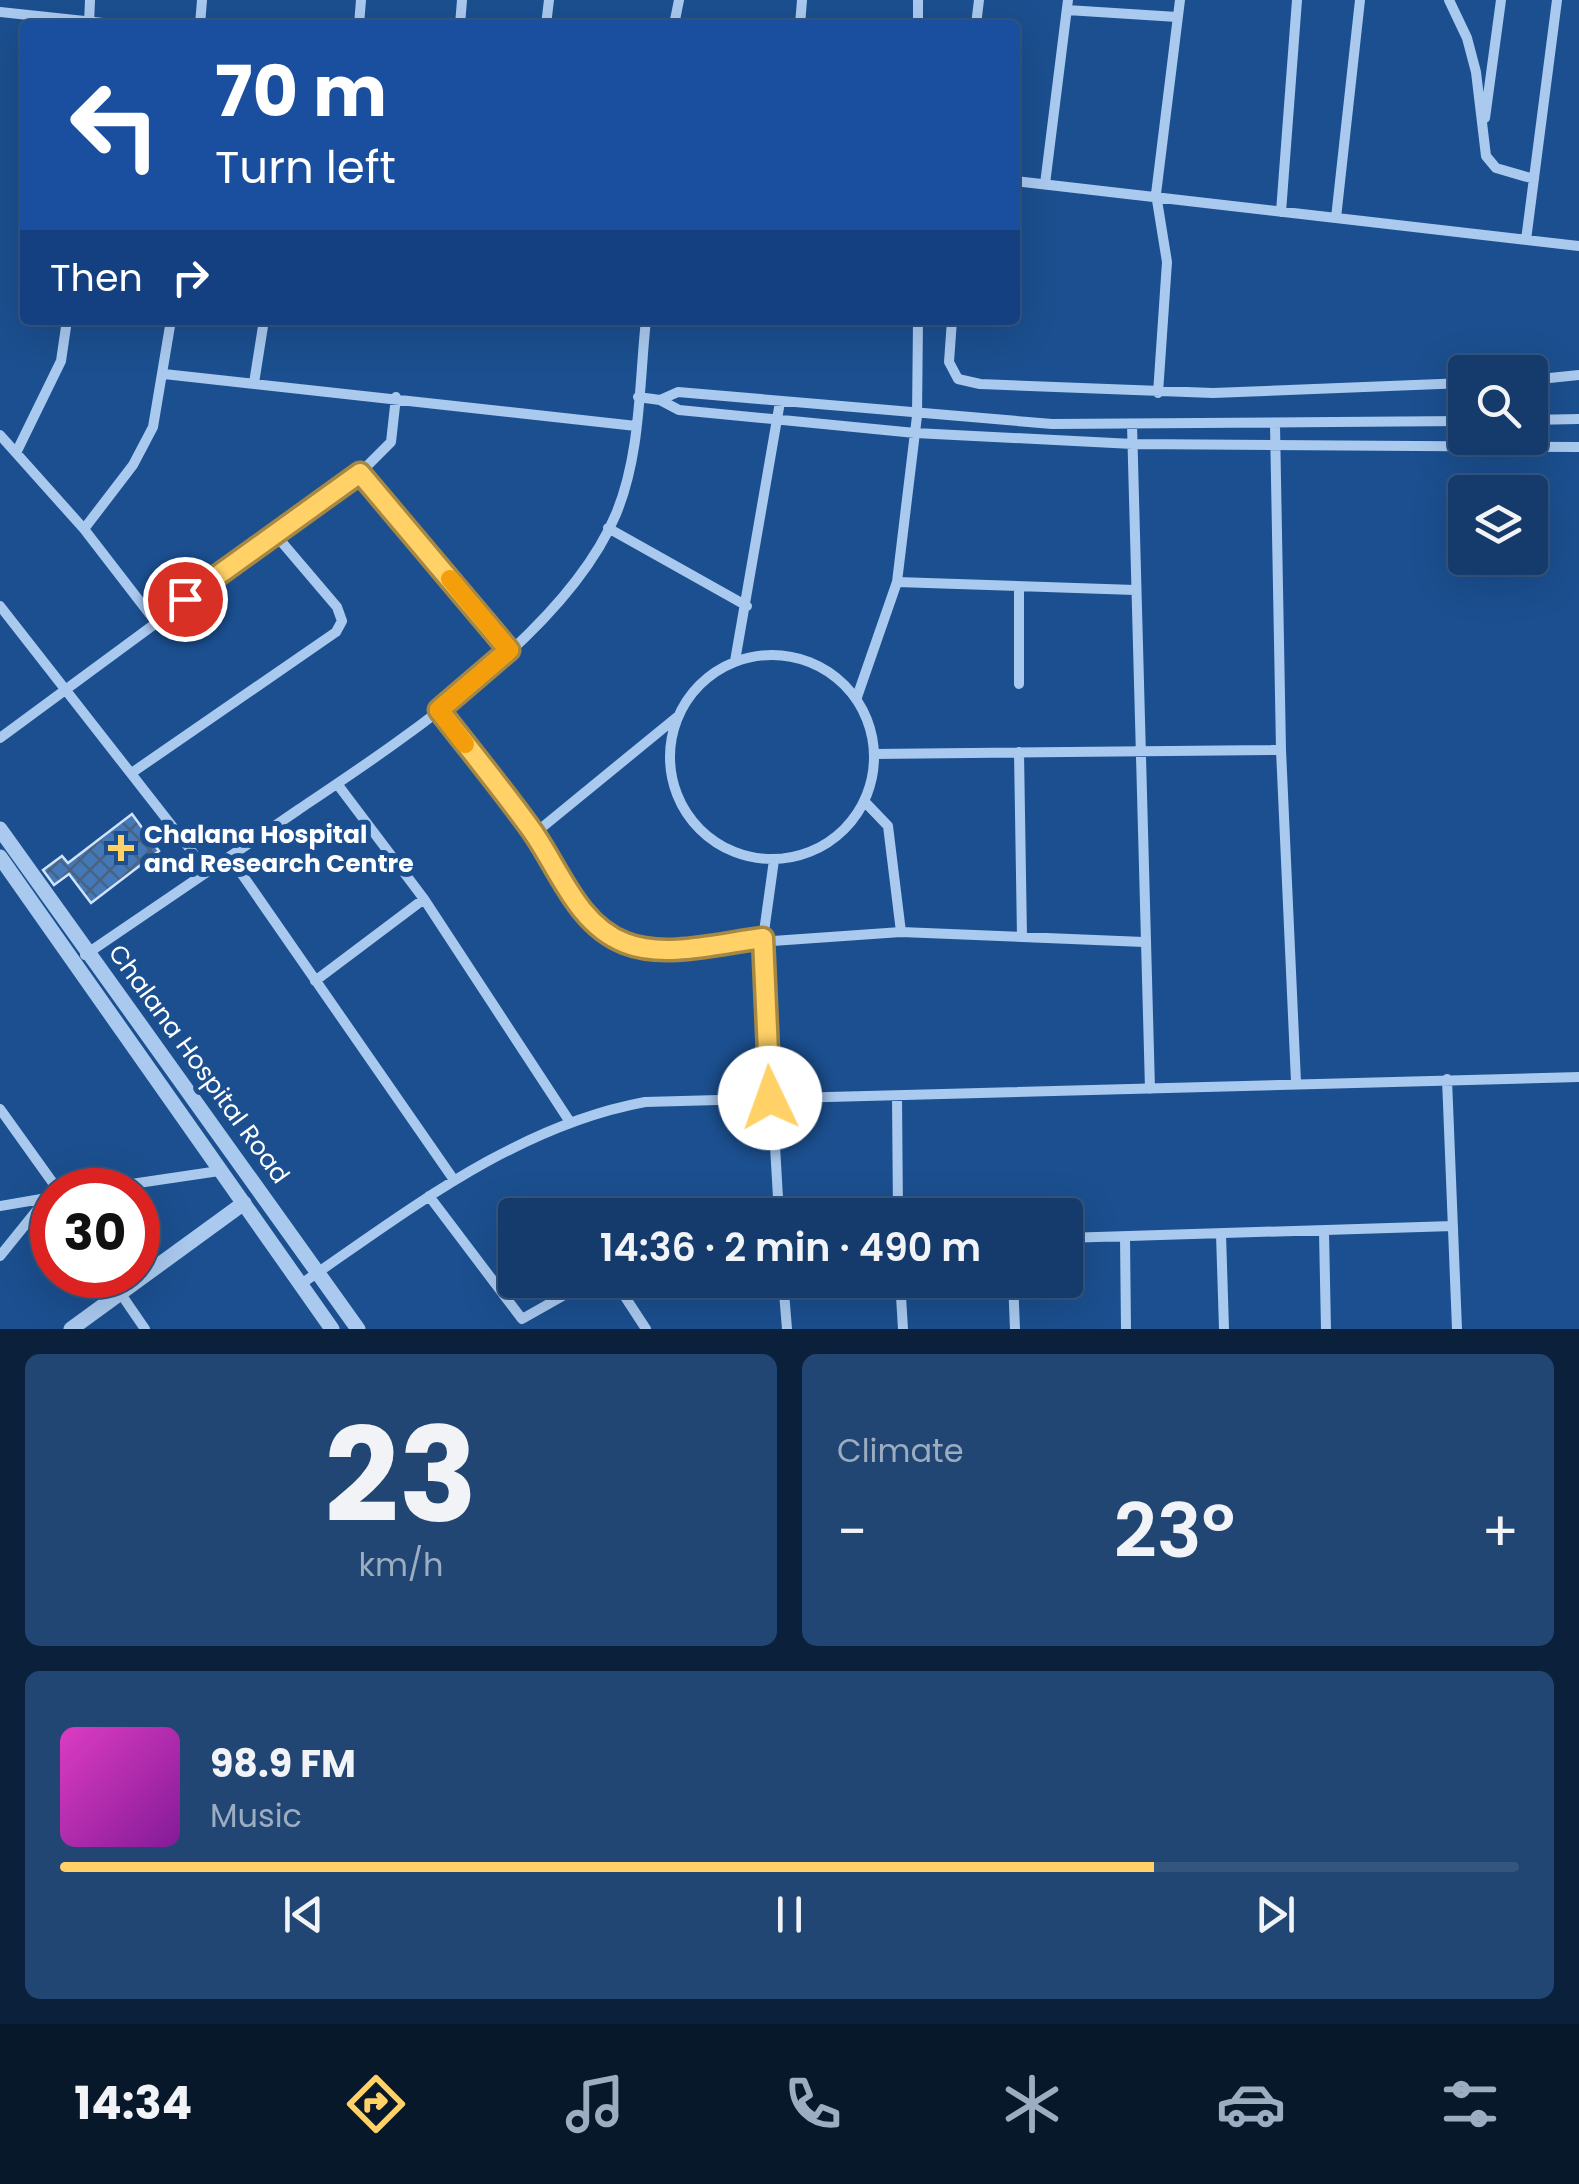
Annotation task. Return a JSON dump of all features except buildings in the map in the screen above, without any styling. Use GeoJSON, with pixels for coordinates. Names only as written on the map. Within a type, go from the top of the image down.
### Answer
{"type":"FeatureCollection","features":[{"type":"Feature","properties":{"kind":"street"},"geometry":{"type":"LineString","coordinates":[[1158,393],[1167,262],[1156,194],[1180,0]]}},
{"type":"Feature","properties":{"kind":"street"},"geometry":{"type":"LineString","coordinates":[[1281,212],[1297,0]]}},
{"type":"Feature","properties":{"kind":"street"},"geometry":{"type":"LineString","coordinates":[[1336,218],[1360,0]]}},
{"type":"Feature","properties":{"kind":"street"},"geometry":{"type":"LineString","coordinates":[[1449,0],[1467,38],[1476,72],[1482,139],[1496,168],[1534,179]]}},
{"type":"Feature","properties":{"kind":"street"},"geometry":{"type":"LineString","coordinates":[[1482,139],[1501,0]]}},
{"type":"Feature","properties":{"kind":"street"},"geometry":{"type":"LineString","coordinates":[[1526,240],[1557,0]]}},
{"type":"Feature","properties":{"kind":"street"},"geometry":{"type":"LineString","coordinates":[[1044,184],[1067,5],[1178,17]]}},
{"type":"Feature","properties":{"kind":"street"},"geometry":{"type":"LineString","coordinates":[[0,12],[65,20]]}},
{"type":"Feature","properties":{"kind":"street"},"geometry":{"type":"LineString","coordinates":[[1020,182],[1156,194],[1579,246]]}},
{"type":"Feature","properties":{"kind":"street"},"geometry":{"type":"LineString","coordinates":[[16,453],[61,361],[66,325]]}},
{"type":"Feature","properties":{"kind":"street"},"geometry":{"type":"LineString","coordinates":[[84,529],[144,447],[164,374],[170,325]]}},
{"type":"Feature","properties":{"kind":"street"},"geometry":{"type":"LineString","coordinates":[[254,382],[263,325]]}},
{"type":"Feature","properties":{"kind":"street"},"geometry":{"type":"LineString","coordinates":[[81,958],[338,786],[439,710],[545,618],[616,514],[636,426],[645,325]]}},
{"type":"Feature","properties":{"kind":"street"},"geometry":{"type":"LineString","coordinates":[[857,697],[897,582],[917,416],[918,325]]}},
{"type":"Feature","properties":{"kind":"street"},"geometry":{"type":"LineString","coordinates":[[952,325],[948,362],[958,380],[1158,393],[1448,384]]}},
{"type":"Feature","properties":{"kind":"street"},"geometry":{"type":"LineString","coordinates":[[164,374],[636,426]]}},
{"type":"Feature","properties":{"kind":"street"},"geometry":{"type":"LineString","coordinates":[[1548,378],[1579,375]]}},
{"type":"Feature","properties":{"kind":"street"},"geometry":{"type":"LineString","coordinates":[[660,400],[678,392],[917,416],[1132,424],[1448,421]]}},
{"type":"Feature","properties":{"kind":"street"},"geometry":{"type":"LineString","coordinates":[[0,738],[360,473],[390,442],[396,397]]}},
{"type":"Feature","properties":{"kind":"street"},"geometry":{"type":"LineString","coordinates":[[638,397],[660,400],[678,410],[915,433],[1132,444],[1579,447]]}},
{"type":"Feature","properties":{"kind":"street"},"geometry":{"type":"LineString","coordinates":[[736,661],[780,402]]}},
{"type":"Feature","properties":{"kind":"street"},"geometry":{"type":"LineString","coordinates":[[1548,420],[1579,419]]}},
{"type":"Feature","properties":{"kind":"street"},"geometry":{"type":"LineString","coordinates":[[1132,424],[1150,1089]]}},
{"type":"Feature","properties":{"kind":"street"},"geometry":{"type":"LineString","coordinates":[[1275,425],[1281,750],[1296,1082]]}},
{"type":"Feature","properties":{"kind":"street"},"geometry":{"type":"LineString","coordinates":[[0,435],[84,529],[156,621]]}},
{"type":"Feature","properties":{"kind":"street"},"geometry":{"type":"LineString","coordinates":[[360,473],[509,650]]}},
{"type":"Feature","properties":{"kind":"street"},"geometry":{"type":"LineString","coordinates":[[608,528],[747,606]]}},
{"type":"Feature","properties":{"kind":"street"},"geometry":{"type":"LineString","coordinates":[[133,772],[336,632],[342,621],[337,608],[274,533]]}},
{"type":"Feature","properties":{"kind":"street"},"geometry":{"type":"LineString","coordinates":[[897,582],[1135,590]]}},
{"type":"Feature","properties":{"kind":"street"},"geometry":{"type":"LineString","coordinates":[[1018,587],[1019,684]]}},
{"type":"Feature","properties":{"kind":"street"},"geometry":{"type":"LineString","coordinates":[[0,606],[68,688],[208,872]]}},
{"type":"Feature","properties":{"kind":"street"},"geometry":{"type":"LineString","coordinates":[[534,834],[678,716],[696,689],[736,661],[767,654],[800,658],[829,672],[857,697],[868,722],[874,754],[864,802],[846,828],[820,848],[774,860],[743,856],[715,843],[683,808],[670,764],[678,716]]}},
{"type":"Feature","properties":{"kind":"street"},"geometry":{"type":"LineString","coordinates":[[439,710],[534,834],[584,914],[602,932],[627,944],[656,950],[763,938],[901,932],[1144,942]]}},
{"type":"Feature","properties":{"kind":"street"},"geometry":{"type":"LineString","coordinates":[[874,754],[1281,750]]}},
{"type":"Feature","properties":{"kind":"street"},"geometry":{"type":"LineString","coordinates":[[1019,752],[1022,936]]}},
{"type":"Feature","properties":{"kind":"street"},"geometry":{"type":"LineString","coordinates":[[338,786],[424,900],[570,1122]]}},
{"type":"Feature","properties":{"kind":"street"},"geometry":{"type":"LineString","coordinates":[[864,802],[888,826],[901,932]]}},
{"type":"Feature","properties":{"kind":"street","name":"Chalana Hospital Road"},"geometry":{"type":"LineString","coordinates":[[0,829],[220,1170],[332,1329]]}},
{"type":"Feature","properties":{"kind":"street","name":"Chalana Hospital Road"},"geometry":{"type":"LineString","coordinates":[[0,857],[81,958],[358,1329]]}},
{"type":"Feature","properties":{"kind":"street"},"geometry":{"type":"LineString","coordinates":[[230,857],[454,1180]]}},
{"type":"Feature","properties":{"kind":"street"},"geometry":{"type":"LineString","coordinates":[[774,860],[763,938],[778,1198]]}},
{"type":"Feature","properties":{"kind":"street"},"geometry":{"type":"LineString","coordinates":[[315,981],[424,900]]}},
{"type":"Feature","properties":{"kind":"street"},"geometry":{"type":"LineString","coordinates":[[301,1284],[454,1180],[570,1122],[645,1102],[1579,1077]]}},
{"type":"Feature","properties":{"kind":"street"},"geometry":{"type":"LineString","coordinates":[[1447,1079],[1457,1329]]}},
{"type":"Feature","properties":{"kind":"street"},"geometry":{"type":"LineString","coordinates":[[897,1096],[898,1198]]}},
{"type":"Feature","properties":{"kind":"street"},"geometry":{"type":"LineString","coordinates":[[0,1109],[42,1168]]}},
{"type":"Feature","properties":{"kind":"street"},"geometry":{"type":"LineString","coordinates":[[160,1179],[220,1170]]}},
{"type":"Feature","properties":{"kind":"street"},"geometry":{"type":"LineString","coordinates":[[429,1196],[526,1324],[564,1298]]}},
{"type":"Feature","properties":{"kind":"street"},"geometry":{"type":"LineString","coordinates":[[0,1206],[30,1201]]}},
{"type":"Feature","properties":{"kind":"street"},"geometry":{"type":"LineString","coordinates":[[160,1265],[244,1203]]}},
{"type":"Feature","properties":{"kind":"street"},"geometry":{"type":"LineString","coordinates":[[0,1256],[30,1220]]}},
{"type":"Feature","properties":{"kind":"street"},"geometry":{"type":"LineString","coordinates":[[1083,1238],[1453,1226]]}},
{"type":"Feature","properties":{"kind":"street"},"geometry":{"type":"LineString","coordinates":[[1324,1232],[1326,1329]]}},
{"type":"Feature","properties":{"kind":"street"},"geometry":{"type":"LineString","coordinates":[[1220,1234],[1224,1329]]}},
{"type":"Feature","properties":{"kind":"street"},"geometry":{"type":"LineString","coordinates":[[1125,1237],[1126,1329]]}},
{"type":"Feature","properties":{"kind":"street"},"geometry":{"type":"LineString","coordinates":[[71,1329],[115,1298]]}},
{"type":"Feature","properties":{"kind":"street"},"geometry":{"type":"LineString","coordinates":[[124,1298],[145,1329]]}},
{"type":"Feature","properties":{"kind":"street"},"geometry":{"type":"LineString","coordinates":[[626,1298],[646,1329]]}},
{"type":"Feature","properties":{"kind":"street"},"geometry":{"type":"LineString","coordinates":[[785,1298],[786,1329]]}},
{"type":"Feature","properties":{"kind":"street"},"geometry":{"type":"LineString","coordinates":[[901,1298],[903,1329]]}},
{"type":"Feature","properties":{"kind":"street"},"geometry":{"type":"LineString","coordinates":[[1014,1298],[1015,1329]]}},
{"type":"Feature","properties":{"kind":"slow traffic"},"geometry":{"type":"LineString","coordinates":[[450,579],[509,650],[439,710],[465,744]]}},
{"type":"Feature","properties":{"kind":"place","name":"Chalana Hospital and Research Centre"},"geometry":{"type":"Point","coordinates":[121,848]}},
{"type":"Feature","properties":{"kind":"route"},"geometry":{"type":"LineString","coordinates":[[185,599],[360,473],[509,650],[439,710],[534,834],[584,914],[602,932],[627,944],[656,950],[763,938],[770,1098]]}}]}
